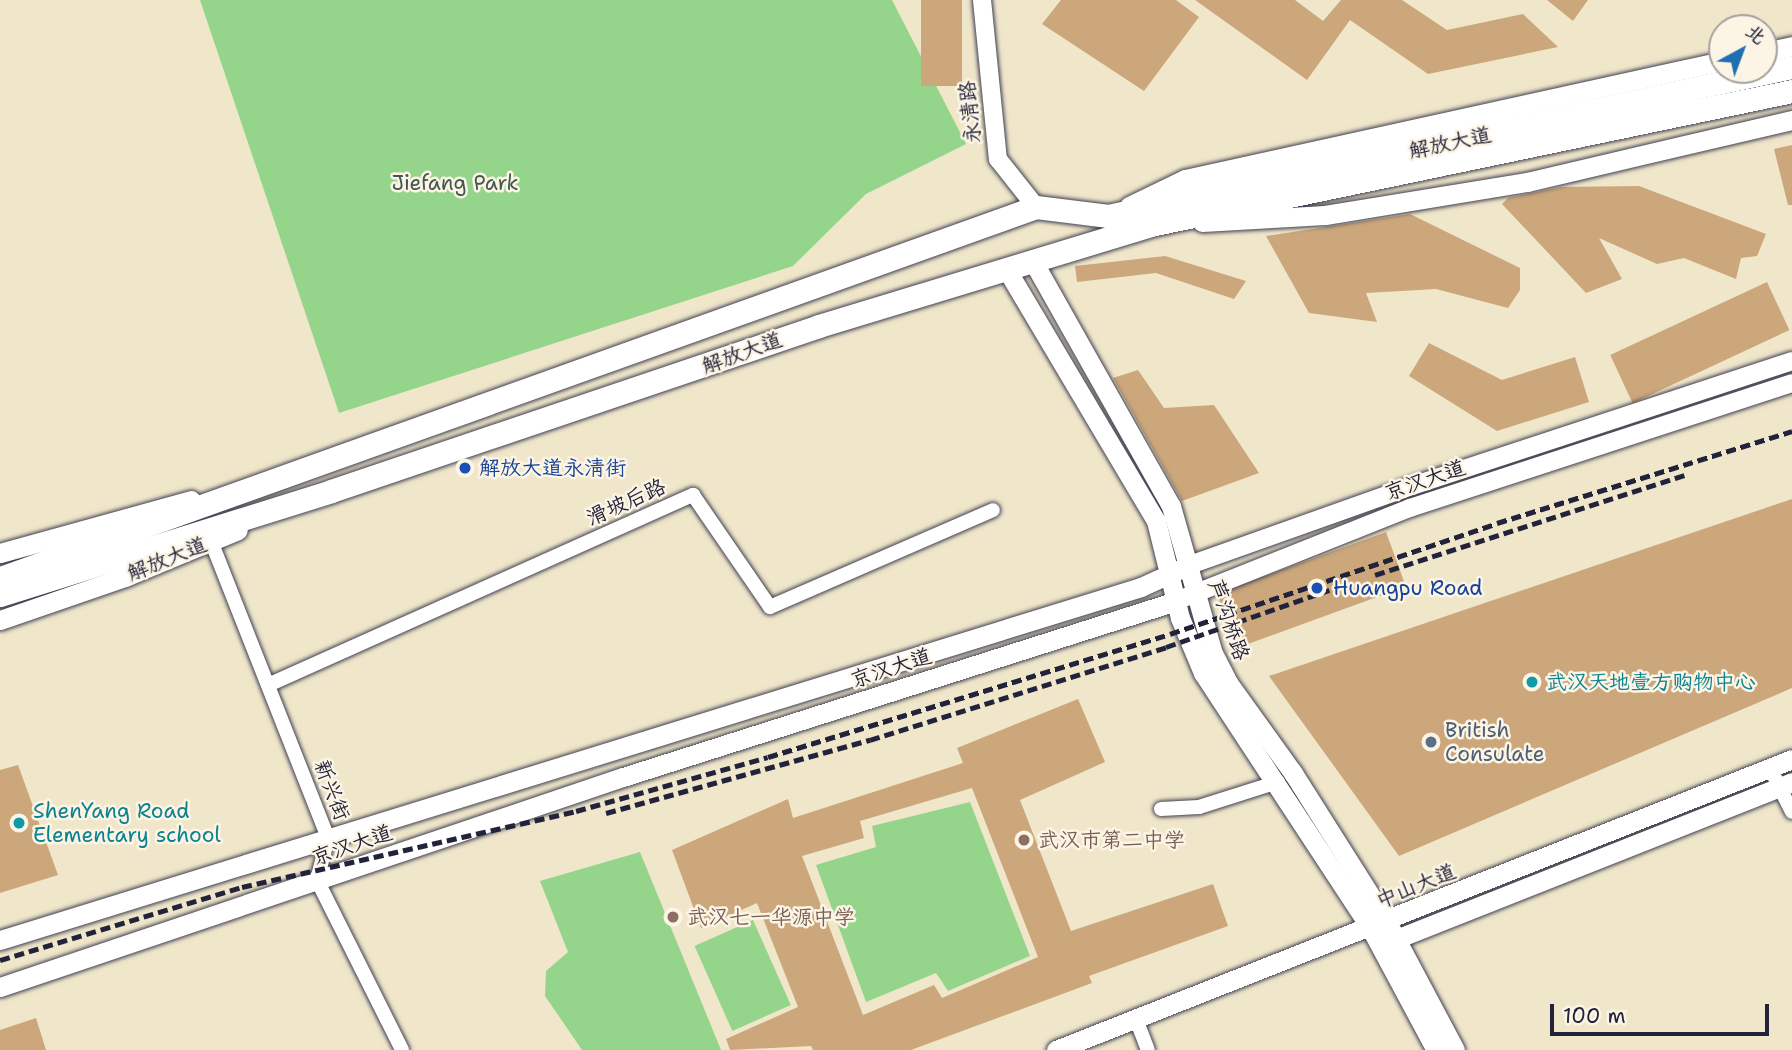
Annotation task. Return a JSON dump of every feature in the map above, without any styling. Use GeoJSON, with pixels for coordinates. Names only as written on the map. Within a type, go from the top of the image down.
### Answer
{"type":"FeatureCollection","features":[{"type":"Feature","properties":{"kind":"main road","name":"解放大道"},"geometry":{"type":"LineString","coordinates":[[1108,216],[1185,179],[1708,64]]}},
{"type":"Feature","properties":{"kind":"main road","name":"解放大道"},"geometry":{"type":"LineString","coordinates":[[0,578],[331,491],[819,326],[1034,263],[1155,224],[1792,67]]}},
{"type":"Feature","properties":{"kind":"main road","name":"解放大道"},"geometry":{"type":"LineString","coordinates":[[0,553],[447,421],[1036,207],[1108,216],[1792,91]]}},
{"type":"Feature","properties":{"kind":"main road","name":"解放大道"},"geometry":{"type":"LineString","coordinates":[[1155,224],[1325,215],[1527,182],[1792,120]]}},
{"type":"Feature","properties":{"kind":"main road","name":"芦沟桥路"},"geometry":{"type":"LineString","coordinates":[[1034,263],[1171,506],[1181,531],[1176,601],[1203,673],[1378,930],[1396,939],[1455,1050]]}},
{"type":"Feature","properties":{"kind":"main road","name":"芦沟桥路"},"geometry":{"type":"LineString","coordinates":[[1007,270],[1150,510],[1179,570],[1195,593],[1213,653],[1229,684],[1293,774],[1378,930],[1436,1050]]}},
{"type":"Feature","properties":{"kind":"main road","name":"解放大道"},"geometry":{"type":"LineString","coordinates":[[0,595],[89,555],[319,460]]}},
{"type":"Feature","properties":{"kind":"main road","name":"解放大道"},"geometry":{"type":"LineString","coordinates":[[0,620],[125,577],[331,491]]}},
{"type":"Feature","properties":{"kind":"main road","name":"京汉大道"},"geometry":{"type":"LineString","coordinates":[[0,940],[1179,570]]}},
{"type":"Feature","properties":{"kind":"main road","name":"京汉大道"},"geometry":{"type":"LineString","coordinates":[[0,987],[317,880],[1176,601]]}},
{"type":"Feature","properties":{"kind":"main road","name":"中山大道"},"geometry":{"type":"LineString","coordinates":[[1056,1050],[1378,930],[1792,759]]}},
{"type":"Feature","properties":{"kind":"main road","name":"中山大道"},"geometry":{"type":"LineString","coordinates":[[1396,939],[1786,785]]}},
{"type":"Feature","properties":{"kind":"street","name":"永清路"},"geometry":{"type":"LineString","coordinates":[[982,0],[998,159],[1036,207]]}},
{"type":"Feature","properties":{"kind":"street","name":"京汉大道"},"geometry":{"type":"LineString","coordinates":[[1179,570],[1403,489],[1792,361]]}},
{"type":"Feature","properties":{"kind":"street","name":"京汉大道"},"geometry":{"type":"LineString","coordinates":[[1176,601],[1410,508],[1792,383]]}},
{"type":"Feature","properties":{"kind":"street","name":"滑坡后路"},"geometry":{"type":"LineString","coordinates":[[268,685],[693,495],[770,607],[993,510]]}},
{"type":"Feature","properties":{"kind":"street","name":"新兴街"},"geometry":{"type":"LineString","coordinates":[[211,541],[328,838],[317,880]]}},
{"type":"Feature","properties":{"kind":"street"},"geometry":{"type":"LineString","coordinates":[[1770,768],[1786,785],[1792,812]]}},
{"type":"Feature","properties":{"kind":"street"},"geometry":{"type":"LineString","coordinates":[[1161,809],[1199,807],[1278,782]]}},
{"type":"Feature","properties":{"kind":"street"},"geometry":{"type":"LineString","coordinates":[[317,880],[402,1050]]}},
{"type":"Feature","properties":{"kind":"street"},"geometry":{"type":"LineString","coordinates":[[1136,1019],[1148,1050]]}},
{"type":"Feature","properties":{"kind":"green space","name":"Jiefang Park"},"geometry":{"type":"Polygon","coordinates":[[[200,0],[892,0],[966,144],[866,194],[793,266],[339,413],[200,0]]]}},
{"type":"Feature","properties":{"kind":"green space"},"geometry":{"type":"Polygon","coordinates":[[[970,802],[1030,956],[948,991],[936,973],[866,1002],[816,865],[876,847],[872,826],[970,802]]]}},
{"type":"Feature","properties":{"kind":"green space"},"geometry":{"type":"Polygon","coordinates":[[[640,852],[721,1050],[582,1050],[545,996],[546,971],[568,952],[540,881],[640,852]]]}},
{"type":"Feature","properties":{"kind":"green space"},"geometry":{"type":"Polygon","coordinates":[[[753,920],[791,1005],[732,1031],[695,946],[753,920]]]}},
{"type":"Feature","properties":{"kind":"building"},"geometry":{"type":"Polygon","coordinates":[[[921,0],[962,0],[962,86],[921,86],[921,0]]]}},
{"type":"Feature","properties":{"kind":"building"},"geometry":{"type":"Polygon","coordinates":[[[1061,0],[1176,0],[1199,17],[1144,91],[1042,24],[1061,0]]]}},
{"type":"Feature","properties":{"kind":"building"},"geometry":{"type":"Polygon","coordinates":[[[1195,0],[1295,0],[1323,21],[1341,0],[1402,0],[1447,30],[1523,14],[1558,47],[1428,74],[1350,20],[1307,80],[1195,0]]]}},
{"type":"Feature","properties":{"kind":"building"},"geometry":{"type":"Polygon","coordinates":[[[1547,0],[1588,0],[1573,21],[1547,0]]]}},
{"type":"Feature","properties":{"kind":"building"},"geometry":{"type":"Polygon","coordinates":[[[1792,145],[1792,205],[1788,205],[1774,149],[1792,145]]]}},
{"type":"Feature","properties":{"kind":"building"},"geometry":{"type":"Polygon","coordinates":[[[1639,186],[1766,234],[1757,256],[1741,258],[1736,279],[1684,258],[1657,264],[1599,238],[1622,279],[1586,293],[1502,204],[1508,198],[1561,187],[1639,186]]]}},
{"type":"Feature","properties":{"kind":"building"},"geometry":{"type":"Polygon","coordinates":[[[1410,214],[1520,268],[1520,290],[1508,308],[1436,289],[1366,293],[1377,322],[1309,313],[1266,236],[1410,214]]]}},
{"type":"Feature","properties":{"kind":"building"},"geometry":{"type":"Polygon","coordinates":[[[1165,256],[1246,281],[1234,299],[1156,273],[1077,282],[1075,266],[1165,256]]]}},
{"type":"Feature","properties":{"kind":"building"},"geometry":{"type":"Polygon","coordinates":[[[1767,282],[1789,330],[1633,403],[1610,355],[1767,282]]]}},
{"type":"Feature","properties":{"kind":"building"},"geometry":{"type":"Polygon","coordinates":[[[1429,343],[1502,380],[1575,357],[1589,402],[1497,431],[1409,376],[1429,343]]]}},
{"type":"Feature","properties":{"kind":"building"},"geometry":{"type":"Polygon","coordinates":[[[1138,370],[1164,408],[1214,405],[1259,473],[1182,501],[1113,378],[1138,370]]]}},
{"type":"Feature","properties":{"kind":"building","name":"武汉天地壹方购物中心"},"geometry":{"type":"Polygon","coordinates":[[[1792,499],[1792,688],[1399,856],[1269,676],[1792,499]]]}},
{"type":"Feature","properties":{"kind":"building"},"geometry":{"type":"Polygon","coordinates":[[[1386,532],[1406,587],[1237,648],[1217,594],[1386,532]]]}},
{"type":"Feature","properties":{"kind":"building","name":"武汉市第二中学"},"geometry":{"type":"Polygon","coordinates":[[[1078,699],[1105,762],[1020,800],[1071,931],[1213,884],[1228,926],[1089,976],[1092,983],[911,1050],[813,1050],[811,1046],[730,1050],[726,1039],[798,1007],[757,903],[701,928],[672,850],[788,799],[793,818],[963,763],[957,748],[1078,699]],[[972,788],[860,821],[864,838],[802,856],[863,1015],[934,985],[942,998],[1038,957],[972,788]]]}},
{"type":"Feature","properties":{"kind":"building","name":"ShenYang Road Elementary school"},"geometry":{"type":"Polygon","coordinates":[[[18,765],[58,875],[0,893],[0,770],[18,765]]]}},
{"type":"Feature","properties":{"kind":"building"},"geometry":{"type":"Polygon","coordinates":[[[36,1018],[46,1050],[0,1050],[0,1030],[36,1018]]]}},
{"type":"Feature","properties":{"kind":"railway"},"geometry":{"type":"LineString","coordinates":[[0,960],[242,887],[576,811],[768,757],[1170,634],[1497,523],[1792,431]]}},
{"type":"Feature","properties":{"kind":"railway"},"geometry":{"type":"LineString","coordinates":[[1375,575],[1688,474]]}},
{"type":"Feature","properties":{"kind":"railway"},"geometry":{"type":"LineString","coordinates":[[606,813],[870,740],[1166,647],[1329,590]]}},
{"type":"Feature","properties":{"kind":"place","name":"解放大道永清街"},"geometry":{"type":"Point","coordinates":[465,468]}},
{"type":"Feature","properties":{"kind":"place","name":"Huangpu Road"},"geometry":{"type":"Point","coordinates":[1317,588]}},
{"type":"Feature","properties":{"kind":"place","name":"武汉天地壹方购物中心"},"geometry":{"type":"Point","coordinates":[1532,682]}},
{"type":"Feature","properties":{"kind":"place","name":"British Consulate"},"geometry":{"type":"Point","coordinates":[1431,742]}},
{"type":"Feature","properties":{"kind":"place","name":"ShenYang Road Elementary school"},"geometry":{"type":"Point","coordinates":[19,823]}},
{"type":"Feature","properties":{"kind":"place","name":"武汉市第二中学"},"geometry":{"type":"Point","coordinates":[1024,840]}},
{"type":"Feature","properties":{"kind":"place","name":"武汉七一华源中学"},"geometry":{"type":"Point","coordinates":[673,917]}}]}
